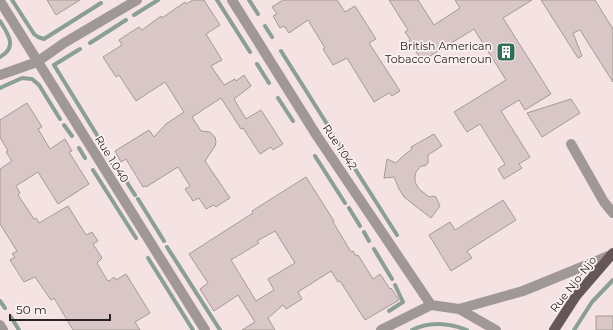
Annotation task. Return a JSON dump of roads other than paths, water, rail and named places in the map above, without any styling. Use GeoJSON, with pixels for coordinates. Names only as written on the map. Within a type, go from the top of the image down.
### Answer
{"type":"FeatureCollection","features":[{"type":"Feature","properties":{"kind":"main road","name":"Rue Njo-Njo"},"geometry":{"type":"LineString","coordinates":[[554,330],[576,296],[612,254]]}},
{"type":"Feature","properties":{"kind":"street"},"geometry":{"type":"LineString","coordinates":[[0,75],[37,62],[64,43],[137,0]]}},
{"type":"Feature","properties":{"kind":"street","name":"Rue 1.042"},"geometry":{"type":"LineString","coordinates":[[232,0],[317,136],[431,305]]}},
{"type":"Feature","properties":{"kind":"street","name":"Rue 1.040"},"geometry":{"type":"LineString","coordinates":[[0,1],[205,330]]}},
{"type":"Feature","properties":{"kind":"street"},"geometry":{"type":"LineString","coordinates":[[571,144],[604,202],[613,213]]}},
{"type":"Feature","properties":{"kind":"street"},"geometry":{"type":"LineString","coordinates":[[459,310],[523,291],[612,254]]}},
{"type":"Feature","properties":{"kind":"street"},"geometry":{"type":"LineString","coordinates":[[381,330],[431,305],[459,310],[496,330]]}},
{"type":"Feature","properties":{"kind":"street"},"geometry":{"type":"LineString","coordinates":[[0,325],[4,330]]}},
{"type":"Feature","properties":{"kind":"waterway"},"geometry":{"type":"LineString","coordinates":[[12,0],[34,34],[44,39],[101,3]]}},
{"type":"Feature","properties":{"kind":"waterway"},"geometry":{"type":"LineString","coordinates":[[134,15],[158,0]]}},
{"type":"Feature","properties":{"kind":"waterway"},"geometry":{"type":"LineString","coordinates":[[217,0],[250,52]]}},
{"type":"Feature","properties":{"kind":"waterway"},"geometry":{"type":"LineString","coordinates":[[249,0],[258,14]]}},
{"type":"Feature","properties":{"kind":"waterway"},"geometry":{"type":"LineString","coordinates":[[90,43],[126,20]]}},
{"type":"Feature","properties":{"kind":"waterway"},"geometry":{"type":"LineString","coordinates":[[0,21],[10,40],[9,49],[0,57]]}},
{"type":"Feature","properties":{"kind":"waterway"},"geometry":{"type":"LineString","coordinates":[[265,26],[272,37]]}},
{"type":"Feature","properties":{"kind":"waterway"},"geometry":{"type":"LineString","coordinates":[[80,49],[54,65],[108,153]]}},
{"type":"Feature","properties":{"kind":"waterway"},"geometry":{"type":"LineString","coordinates":[[281,51],[327,124]]}},
{"type":"Feature","properties":{"kind":"waterway"},"geometry":{"type":"LineString","coordinates":[[257,64],[269,83]]}},
{"type":"Feature","properties":{"kind":"waterway"},"geometry":{"type":"LineString","coordinates":[[0,88],[22,78],[32,79],[39,85],[60,119]]}},
{"type":"Feature","properties":{"kind":"waterway"},"geometry":{"type":"LineString","coordinates":[[278,98],[293,121]]}},
{"type":"Feature","properties":{"kind":"waterway"},"geometry":{"type":"LineString","coordinates":[[64,125],[72,136]]}},
{"type":"Feature","properties":{"kind":"waterway"},"geometry":{"type":"LineString","coordinates":[[331,131],[397,235]]}},
{"type":"Feature","properties":{"kind":"waterway"},"geometry":{"type":"LineString","coordinates":[[79,148],[85,158]]}},
{"type":"Feature","properties":{"kind":"waterway"},"geometry":{"type":"LineString","coordinates":[[315,156],[345,203]]}},
{"type":"Feature","properties":{"kind":"waterway"},"geometry":{"type":"LineString","coordinates":[[93,170],[136,238]]}},
{"type":"Feature","properties":{"kind":"waterway"},"geometry":{"type":"LineString","coordinates":[[121,173],[135,195]]}},
{"type":"Feature","properties":{"kind":"waterway"},"geometry":{"type":"LineString","coordinates":[[138,199],[164,241]]}},
{"type":"Feature","properties":{"kind":"waterway"},"geometry":{"type":"LineString","coordinates":[[349,208],[360,226]]}},
{"type":"Feature","properties":{"kind":"waterway"},"geometry":{"type":"LineString","coordinates":[[364,232],[369,241]]}},
{"type":"Feature","properties":{"kind":"waterway"},"geometry":{"type":"LineString","coordinates":[[167,247],[220,330]]}},
{"type":"Feature","properties":{"kind":"waterway"},"geometry":{"type":"LineString","coordinates":[[374,249],[392,279]]}},
{"type":"Feature","properties":{"kind":"waterway"},"geometry":{"type":"LineString","coordinates":[[148,258],[193,330]]}},
{"type":"Feature","properties":{"kind":"waterway"},"geometry":{"type":"LineString","coordinates":[[574,330],[592,302],[613,280]]}},
{"type":"Feature","properties":{"kind":"waterway"},"geometry":{"type":"LineString","coordinates":[[389,311],[403,302],[395,285]]}},
{"type":"Feature","properties":{"kind":"waterway"},"geometry":{"type":"LineString","coordinates":[[0,301],[5,308]]}},
{"type":"Feature","properties":{"kind":"waterway"},"geometry":{"type":"LineString","coordinates":[[11,317],[19,330]]}},
{"type":"Feature","properties":{"kind":"waterway"},"geometry":{"type":"LineString","coordinates":[[412,330],[433,324],[453,326],[467,330]]}},
{"type":"Feature","properties":{"kind":"place","name":"British American Tobacco Cameroun"},"geometry":{"type":"Point","coordinates":[506,52]}}]}
